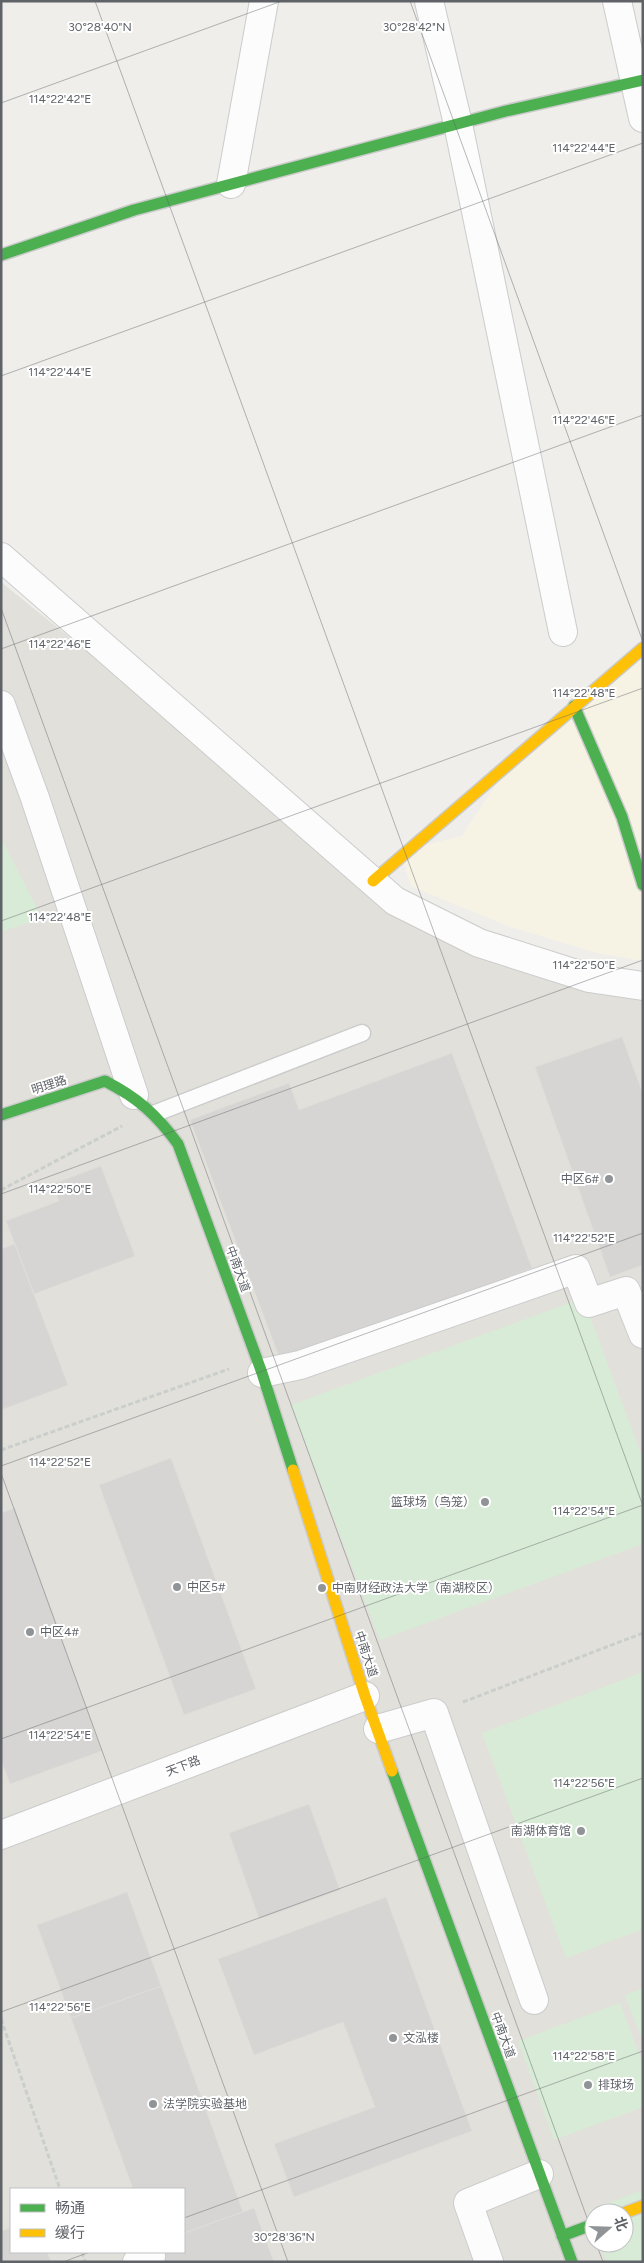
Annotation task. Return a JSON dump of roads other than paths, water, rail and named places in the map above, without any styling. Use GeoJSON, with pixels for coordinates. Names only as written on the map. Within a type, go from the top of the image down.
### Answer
{"type":"FeatureCollection","features":[{"type":"Feature","properties":{"kind":"main road"},"geometry":{"type":"LineString","coordinates":[[1,255],[134,210],[458,124],[639,81]]}},
{"type":"Feature","properties":{"kind":"main road"},"geometry":{"type":"LineString","coordinates":[[373,881],[643,648]]}},
{"type":"Feature","properties":{"kind":"main road"},"geometry":{"type":"LineString","coordinates":[[574,706],[622,817],[643,885]]}},
{"type":"Feature","properties":{"kind":"main road","name":"中南大道"},"geometry":{"type":"LineString","coordinates":[[105,1081],[134,1095],[156,1113],[178,1144],[259,1366],[365,1696],[572,2262]]}},
{"type":"Feature","properties":{"kind":"main road","name":"明理路"},"geometry":{"type":"LineString","coordinates":[[1,1115],[105,1081]]}},
{"type":"Feature","properties":{"kind":"main road"},"geometry":{"type":"LineString","coordinates":[[562,2236],[584,2228]]}},
{"type":"Feature","properties":{"kind":"street"},"geometry":{"type":"LineString","coordinates":[[231,184],[264,1]]}},
{"type":"Feature","properties":{"kind":"street"},"geometry":{"type":"LineString","coordinates":[[429,1],[458,124],[563,632]]}},
{"type":"Feature","properties":{"kind":"street"},"geometry":{"type":"LineString","coordinates":[[617,1],[639,81],[643,118]]}},
{"type":"Feature","properties":{"kind":"street"},"geometry":{"type":"LineString","coordinates":[[1,557],[395,900],[479,944],[589,978],[643,986]]}},
{"type":"Feature","properties":{"kind":"street"},"geometry":{"type":"LineString","coordinates":[[1,705],[35,798],[134,1095]]}},
{"type":"Feature","properties":{"kind":"street"},"geometry":{"type":"LineString","coordinates":[[259,1366],[300,1365],[576,1269],[589,1303],[626,1291],[643,1334]]}},
{"type":"Feature","properties":{"kind":"street","name":"天下路"},"geometry":{"type":"LineString","coordinates":[[1,1835],[365,1696]]}},
{"type":"Feature","properties":{"kind":"street"},"geometry":{"type":"LineString","coordinates":[[378,1729],[434,1713],[534,2000]]}},
{"type":"Feature","properties":{"kind":"street"},"geometry":{"type":"LineString","coordinates":[[489,2262],[468,2203],[539,2174]]}},
{"type":"Feature","properties":{"kind":"lane"},"geometry":{"type":"LineString","coordinates":[[156,1113],[362,1033]]}},
{"type":"Feature","properties":{"kind":"place","name":"中区6#"},"geometry":{"type":"Point","coordinates":[609,1179]}},
{"type":"Feature","properties":{"kind":"place","name":"篮球场（鸟笼）"},"geometry":{"type":"Point","coordinates":[485,1502]}},
{"type":"Feature","properties":{"kind":"place","name":"中区5#"},"geometry":{"type":"Point","coordinates":[177,1587]}},
{"type":"Feature","properties":{"kind":"place","name":"中南财经政法大学（南湖校区）"},"geometry":{"type":"Point","coordinates":[322,1588]}},
{"type":"Feature","properties":{"kind":"place","name":"中区4#"},"geometry":{"type":"Point","coordinates":[30,1632]}},
{"type":"Feature","properties":{"kind":"place","name":"南湖体育馆"},"geometry":{"type":"Point","coordinates":[581,1831]}},
{"type":"Feature","properties":{"kind":"place","name":"文泓楼"},"geometry":{"type":"Point","coordinates":[393,2038]}},
{"type":"Feature","properties":{"kind":"place","name":"排球场"},"geometry":{"type":"Point","coordinates":[588,2085]}},
{"type":"Feature","properties":{"kind":"place","name":"法学院实验基地"},"geometry":{"type":"Point","coordinates":[153,2104]}}]}
